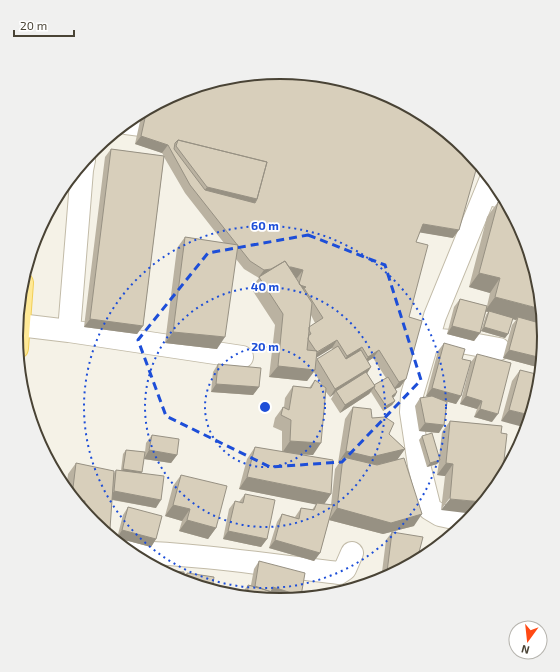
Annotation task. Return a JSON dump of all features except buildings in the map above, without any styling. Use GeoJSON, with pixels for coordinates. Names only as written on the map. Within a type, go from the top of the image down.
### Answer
{"type":"FeatureCollection","features":[{"type":"Feature","properties":{"kind":"street"},"geometry":{"type":"LineString","coordinates":[[134,124],[156,127]]}},
{"type":"Feature","properties":{"kind":"street"},"geometry":{"type":"LineString","coordinates":[[69,331],[80,175]]}},
{"type":"Feature","properties":{"kind":"street"},"geometry":{"type":"LineString","coordinates":[[460,519],[440,515],[430,509],[419,465],[411,412],[412,395],[435,316],[493,192]]}},
{"type":"Feature","properties":{"kind":"street"},"geometry":{"type":"LineString","coordinates":[[24,326],[242,357]]}},
{"type":"Feature","properties":{"kind":"street"},"geometry":{"type":"LineString","coordinates":[[428,339],[461,342],[499,349]]}},
{"type":"Feature","properties":{"kind":"street"},"geometry":{"type":"LineString","coordinates":[[141,552],[170,553],[339,573],[345,569],[352,553]]}},
{"type":"Feature","properties":{"kind":"highlighted area"},"geometry":{"type":"Polygon","coordinates":[[[308,235],[385,265],[421,380],[342,462],[270,467],[166,416],[138,340],[208,253],[308,235]]]}}]}
